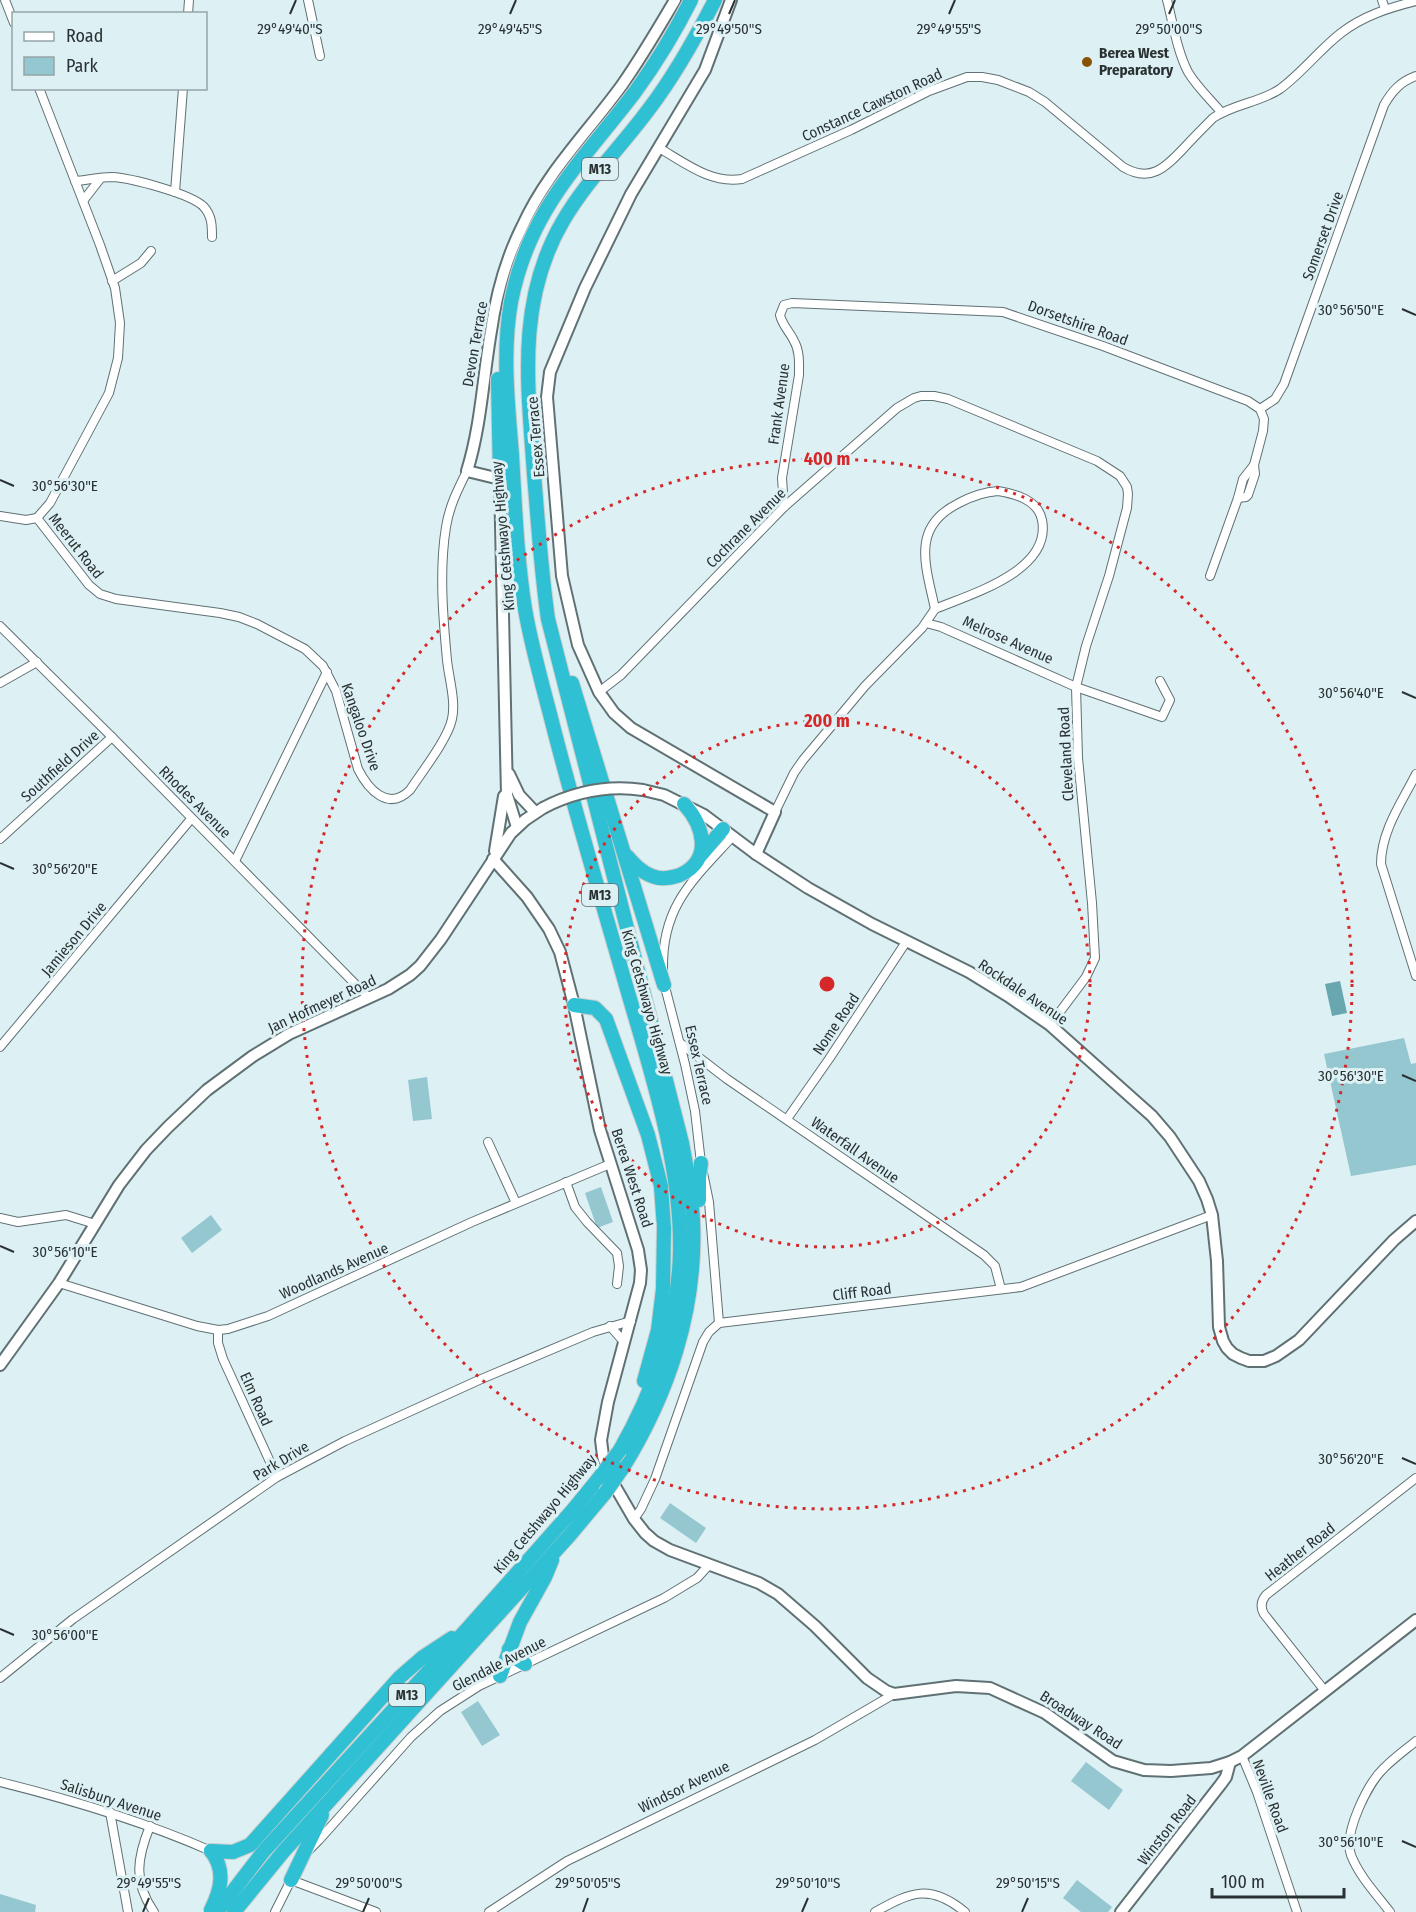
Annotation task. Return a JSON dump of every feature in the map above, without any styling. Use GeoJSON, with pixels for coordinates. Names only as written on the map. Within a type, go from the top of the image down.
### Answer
{"type":"FeatureCollection","features":[{"type":"Feature","properties":{"kind":"highway","name":"King Cetshwayo Highway"},"geometry":{"type":"LineString","coordinates":[[217,1912],[263,1852],[468,1628],[599,1478],[630,1432],[654,1379],[672,1316],[680,1251],[677,1193],[669,1147],[644,1048],[562,762],[525,609],[514,485],[507,329],[510,306],[524,255],[535,229],[560,186],[650,71],[691,0]]}},
{"type":"Feature","properties":{"kind":"highway","name":"King Cetshwayo Highway"},"geometry":{"type":"LineString","coordinates":[[234,1912],[276,1860],[605,1493],[649,1423],[675,1359],[684,1325],[690,1291],[693,1221],[689,1181],[671,1099],[548,619],[527,386],[528,332],[537,285],[552,241],[568,212],[650,109],[685,54],[715,0]]}},
{"type":"Feature","properties":{"kind":"highway"},"geometry":{"type":"LineString","coordinates":[[500,479],[498,377],[501,325],[516,269],[524,255]]}},
{"type":"Feature","properties":{"kind":"highway"},"geometry":{"type":"LineString","coordinates":[[544,587],[664,985]]}},
{"type":"Feature","properties":{"kind":"highway"},"geometry":{"type":"LineString","coordinates":[[684,804],[699,828],[702,841],[699,856]]}},
{"type":"Feature","properties":{"kind":"highway"},"geometry":{"type":"LineString","coordinates":[[623,852],[639,869],[653,877],[669,878],[682,874],[691,867],[699,856],[728,832]]}},
{"type":"Feature","properties":{"kind":"highway"},"geometry":{"type":"LineString","coordinates":[[574,1005],[595,1008],[606,1019],[648,1136],[660,1186],[664,1246],[660,1313],[654,1347],[630,1432]]}},
{"type":"Feature","properties":{"kind":"highway"},"geometry":{"type":"LineString","coordinates":[[675,1359],[683,1342],[696,1286],[700,1250],[699,1178],[701,1163]]}},
{"type":"Feature","properties":{"kind":"highway"},"geometry":{"type":"LineString","coordinates":[[500,1676],[520,1622],[545,1577],[556,1550]]}},
{"type":"Feature","properties":{"kind":"highway"},"geometry":{"type":"LineString","coordinates":[[211,1851],[233,1852],[250,1845],[400,1677],[423,1657],[468,1628]]}},
{"type":"Feature","properties":{"kind":"highway"},"geometry":{"type":"LineString","coordinates":[[509,1649],[512,1656],[525,1664]]}},
{"type":"Feature","properties":{"kind":"highway"},"geometry":{"type":"LineString","coordinates":[[291,1880],[329,1801]]}},
{"type":"Feature","properties":{"kind":"highway"},"geometry":{"type":"LineString","coordinates":[[210,1912],[221,1881],[220,1868],[211,1851]]}},
{"type":"Feature","properties":{"kind":"street"},"geometry":{"type":"LineString","coordinates":[[5,0],[12,17]]}},
{"type":"Feature","properties":{"kind":"street"},"geometry":{"type":"LineString","coordinates":[[308,0],[320,56]]}},
{"type":"Feature","properties":{"kind":"street","name":"Devon Terrace"},"geometry":{"type":"LineString","coordinates":[[444,736],[452,713],[443,583],[446,526],[473,450],[491,329],[510,255],[537,197],[560,163],[627,77],[651,42],[675,0]]}},
{"type":"Feature","properties":{"kind":"street","name":"Essex Terrace"},"geometry":{"type":"LineString","coordinates":[[731,0],[705,70],[613,228],[554,360],[547,398],[562,576],[578,645],[599,692],[614,713],[631,728],[775,812]]}},
{"type":"Feature","properties":{"kind":"street"},"geometry":{"type":"LineString","coordinates":[[1167,0],[1187,70],[1221,112]]}},
{"type":"Feature","properties":{"kind":"street"},"geometry":{"type":"LineString","coordinates":[[1382,0],[1385,9]]}},
{"type":"Feature","properties":{"kind":"street","name":"Constance Cawston Road"},"geometry":{"type":"LineString","coordinates":[[659,148],[717,179],[742,179],[840,135],[948,82],[967,77],[982,77],[1011,84],[1045,102],[1123,167],[1135,173],[1155,172],[1166,167],[1221,112],[1280,89],[1339,34],[1357,22],[1385,9],[1416,2]]}},
{"type":"Feature","properties":{"kind":"street","name":"Somerset Drive"},"geometry":{"type":"LineString","coordinates":[[1260,409],[1275,399],[1284,384],[1384,105],[1397,87],[1416,76]]}},
{"type":"Feature","properties":{"kind":"street","name":"Meerut Road"},"geometry":{"type":"LineString","coordinates":[[40,90],[112,281],[120,323],[118,358],[109,393],[55,493],[43,513],[37,518],[83,579],[99,594],[116,599],[220,613],[248,620],[305,649],[327,672]]}},
{"type":"Feature","properties":{"kind":"street"},"geometry":{"type":"LineString","coordinates":[[175,192],[183,90]]}},
{"type":"Feature","properties":{"kind":"street"},"geometry":{"type":"LineString","coordinates":[[75,181],[120,178],[175,192],[196,200],[205,208],[212,220],[212,237]]}},
{"type":"Feature","properties":{"kind":"street"},"geometry":{"type":"LineString","coordinates":[[83,201],[100,179]]}},
{"type":"Feature","properties":{"kind":"street"},"geometry":{"type":"LineString","coordinates":[[112,281],[141,263],[151,251]]}},
{"type":"Feature","properties":{"kind":"street","name":"Dorsetshire Road"},"geometry":{"type":"LineString","coordinates":[[781,310],[784,305],[792,303],[1003,312],[1103,346],[1248,401],[1260,409]]}},
{"type":"Feature","properties":{"kind":"street","name":"Frank Avenue"},"geometry":{"type":"LineString","coordinates":[[781,310],[781,320],[795,342],[799,363],[782,478],[784,507]]}},
{"type":"Feature","properties":{"kind":"street","name":"Cochrane Avenue"},"geometry":{"type":"LineString","coordinates":[[599,692],[621,675],[784,507],[897,408],[914,398],[934,396],[963,404],[1097,461],[1120,476]]}},
{"type":"Feature","properties":{"kind":"street"},"geometry":{"type":"LineString","coordinates":[[1210,576],[1238,498],[1248,495],[1255,474],[1254,465],[1264,419],[1260,409]]}},
{"type":"Feature","properties":{"kind":"street"},"geometry":{"type":"LineString","coordinates":[[467,471],[500,479],[507,795],[517,826]]}},
{"type":"Feature","properties":{"kind":"street","name":"Cleveland Road"},"geometry":{"type":"LineString","coordinates":[[1050,1025],[1086,977],[1095,958],[1078,758],[1077,687],[1083,657],[1109,576],[1128,501],[1127,486],[1120,476]]}},
{"type":"Feature","properties":{"kind":"street"},"geometry":{"type":"LineString","coordinates":[[756,854],[794,773],[815,744],[865,686],[926,623],[935,609],[1007,579],[1032,556],[1043,530],[1041,514],[1037,507],[1010,493],[984,492],[948,508],[938,516],[931,525],[924,544],[925,562],[935,609]]}},
{"type":"Feature","properties":{"kind":"street"},"geometry":{"type":"LineString","coordinates":[[0,516],[37,518]]}},
{"type":"Feature","properties":{"kind":"street","name":"Melrose Avenue"},"geometry":{"type":"LineString","coordinates":[[926,623],[941,627],[1077,687],[1162,717],[1170,700],[1160,681]]}},
{"type":"Feature","properties":{"kind":"street","name":"Rhodes Avenue"},"geometry":{"type":"LineString","coordinates":[[0,626],[369,998]]}},
{"type":"Feature","properties":{"kind":"street"},"geometry":{"type":"LineString","coordinates":[[0,683],[36,662]]}},
{"type":"Feature","properties":{"kind":"street"},"geometry":{"type":"LineString","coordinates":[[234,861],[327,672]]}},
{"type":"Feature","properties":{"kind":"street","name":"Kangaloo Drive"},"geometry":{"type":"LineString","coordinates":[[327,672],[336,691],[358,769],[369,786],[381,796],[393,799],[405,795],[444,736]]}},
{"type":"Feature","properties":{"kind":"street","name":"Southfield Drive"},"geometry":{"type":"LineString","coordinates":[[0,839],[112,737]]}},
{"type":"Feature","properties":{"kind":"street"},"geometry":{"type":"LineString","coordinates":[[507,768],[519,795],[539,810]]}},
{"type":"Feature","properties":{"kind":"street"},"geometry":{"type":"LineString","coordinates":[[494,859],[507,768]]}},
{"type":"Feature","properties":{"kind":"street"},"geometry":{"type":"LineString","coordinates":[[1416,774],[1387,831],[1381,853],[1381,864],[1416,976]]}},
{"type":"Feature","properties":{"kind":"street","name":"Rockdale Avenue"},"geometry":{"type":"LineString","coordinates":[[494,859],[517,826],[539,810],[567,797],[604,789],[628,788],[664,795],[704,815],[756,854],[808,888],[983,981],[1050,1025],[1152,1116],[1170,1137],[1199,1181],[1212,1215],[1221,1334],[1223,1341],[1233,1354],[1250,1361],[1270,1359],[1299,1340],[1394,1240],[1416,1221]]}},
{"type":"Feature","properties":{"kind":"street","name":"Jamieson Drive"},"geometry":{"type":"LineString","coordinates":[[0,1047],[191,819]]}},
{"type":"Feature","properties":{"kind":"street","name":"Essex Terrace"},"geometry":{"type":"LineString","coordinates":[[719,1323],[709,1202],[701,1163],[695,1111],[664,985],[663,950],[672,912],[728,832]]}},
{"type":"Feature","properties":{"kind":"street","name":"Jan Hofmeyer Road"},"geometry":{"type":"LineString","coordinates":[[0,1365],[59,1283],[119,1185],[135,1163],[168,1127],[234,1068],[289,1034],[396,985],[420,966],[452,924],[494,859]]}},
{"type":"Feature","properties":{"kind":"street","name":"Berea West Road"},"geometry":{"type":"LineString","coordinates":[[494,859],[519,887],[549,929],[563,961],[600,1130],[634,1233],[640,1260],[640,1283],[603,1423],[602,1448],[609,1476],[634,1519]]}},
{"type":"Feature","properties":{"kind":"street","name":"Nome Road"},"geometry":{"type":"LineString","coordinates":[[787,1119],[906,942]]}},
{"type":"Feature","properties":{"kind":"street","name":"Waterfall Avenue"},"geometry":{"type":"LineString","coordinates":[[680,1043],[727,1079],[984,1255],[995,1266],[1001,1289]]}},
{"type":"Feature","properties":{"kind":"street"},"geometry":{"type":"LineString","coordinates":[[488,1142],[516,1203]]}},
{"type":"Feature","properties":{"kind":"street","name":"Woodlands Avenue"},"geometry":{"type":"LineString","coordinates":[[59,1283],[153,1313],[218,1330],[239,1326],[268,1316],[516,1203],[610,1164]]}},
{"type":"Feature","properties":{"kind":"street"},"geometry":{"type":"LineString","coordinates":[[566,1182],[575,1207],[617,1253],[620,1266],[617,1284]]}},
{"type":"Feature","properties":{"kind":"street"},"geometry":{"type":"LineString","coordinates":[[0,1218],[18,1222],[66,1215],[95,1224]]}},
{"type":"Feature","properties":{"kind":"street","name":"Cliff Road"},"geometry":{"type":"LineString","coordinates":[[719,1323],[1021,1287],[1212,1215]]}},
{"type":"Feature","properties":{"kind":"street","name":"Park Drive"},"geometry":{"type":"LineString","coordinates":[[0,1678],[73,1619],[277,1477],[345,1441],[479,1380],[562,1344],[610,1326],[631,1321]]}},
{"type":"Feature","properties":{"kind":"street"},"geometry":{"type":"LineString","coordinates":[[719,1323],[709,1332],[703,1342],[652,1486],[642,1509],[634,1519],[654,1541],[670,1550],[759,1583],[778,1594],[815,1626],[867,1677],[880,1688],[894,1694]]}},
{"type":"Feature","properties":{"kind":"street"},"geometry":{"type":"LineString","coordinates":[[610,1326],[624,1342]]}},
{"type":"Feature","properties":{"kind":"street","name":"Elm Road"},"geometry":{"type":"LineString","coordinates":[[218,1330],[218,1343],[223,1359],[277,1477]]}},
{"type":"Feature","properties":{"kind":"street","name":"Heather Road"},"geometry":{"type":"LineString","coordinates":[[1325,1691],[1264,1614],[1261,1606],[1263,1600],[1266,1595],[1416,1478]]}},
{"type":"Feature","properties":{"kind":"street","name":"Glendale Avenue"},"geometry":{"type":"LineString","coordinates":[[305,1853],[320,1840],[384,1766],[425,1724],[453,1702],[500,1676],[664,1598],[697,1578],[709,1564]]}},
{"type":"Feature","properties":{"kind":"street","name":"Broadway Road"},"geometry":{"type":"LineString","coordinates":[[894,1694],[956,1686],[990,1688],[1045,1713],[1113,1761],[1131,1767],[1171,1771],[1211,1768],[1242,1756],[1416,1620]]}},
{"type":"Feature","properties":{"kind":"street","name":"Windsor Avenue"},"geometry":{"type":"LineString","coordinates":[[489,1912],[567,1861],[815,1740],[894,1694]]}},
{"type":"Feature","properties":{"kind":"street"},"geometry":{"type":"LineString","coordinates":[[1390,1912],[1358,1868],[1351,1854],[1349,1838],[1356,1814],[1378,1775],[1416,1741]]}},
{"type":"Feature","properties":{"kind":"street","name":"Neville Road"},"geometry":{"type":"LineString","coordinates":[[1242,1756],[1257,1792],[1297,1912]]}},
{"type":"Feature","properties":{"kind":"street","name":"Winston Road"},"geometry":{"type":"LineString","coordinates":[[1121,1912],[1221,1784],[1226,1777],[1230,1762]]}},
{"type":"Feature","properties":{"kind":"street","name":"Salisbury Avenue"},"geometry":{"type":"LineString","coordinates":[[0,1782],[110,1812],[211,1851]]}},
{"type":"Feature","properties":{"kind":"street"},"geometry":{"type":"LineString","coordinates":[[110,1812],[128,1912]]}},
{"type":"Feature","properties":{"kind":"street"},"geometry":{"type":"LineString","coordinates":[[150,1826],[140,1857],[139,1876],[144,1895],[154,1912]]}},
{"type":"Feature","properties":{"kind":"street"},"geometry":{"type":"LineString","coordinates":[[275,1912],[291,1880],[376,1912]]}},
{"type":"Feature","properties":{"kind":"street"},"geometry":{"type":"LineString","coordinates":[[875,1912],[897,1900],[923,1892],[946,1899],[965,1912]]}},
{"type":"Feature","properties":{"kind":"green space"},"geometry":{"type":"Polygon","coordinates":[[[1404,1038],[1411,1064],[1416,1063],[1416,1165],[1351,1176],[1324,1054],[1404,1038]]]}},
{"type":"Feature","properties":{"kind":"green space"},"geometry":{"type":"Polygon","coordinates":[[[427,1077],[432,1119],[413,1121],[408,1080],[427,1077]]]}},
{"type":"Feature","properties":{"kind":"green space"},"geometry":{"type":"Polygon","coordinates":[[[601,1187],[613,1222],[597,1228],[585,1193],[601,1187]]]}},
{"type":"Feature","properties":{"kind":"green space"},"geometry":{"type":"Polygon","coordinates":[[[211,1215],[222,1230],[192,1253],[181,1238],[211,1215]]]}},
{"type":"Feature","properties":{"kind":"green space"},"geometry":{"type":"Polygon","coordinates":[[[670,1503],[706,1528],[696,1543],[660,1518],[670,1503]]]}},
{"type":"Feature","properties":{"kind":"green space"},"geometry":{"type":"Polygon","coordinates":[[[478,1701],[500,1735],[482,1746],[461,1712],[478,1701]]]}},
{"type":"Feature","properties":{"kind":"green space"},"geometry":{"type":"Polygon","coordinates":[[[1086,1762],[1123,1790],[1109,1810],[1071,1781],[1086,1762]]]}},
{"type":"Feature","properties":{"kind":"green space"},"geometry":{"type":"Polygon","coordinates":[[[1077,1880],[1112,1907],[1108,1912],[1081,1912],[1063,1898],[1077,1880]]]}},
{"type":"Feature","properties":{"kind":"green space"},"geometry":{"type":"Polygon","coordinates":[[[0,1894],[36,1905],[35,1912],[0,1912],[0,1894]]]}},
{"type":"Feature","properties":{"kind":"shaded area"},"geometry":{"type":"Polygon","coordinates":[[[1340,981],[1347,1013],[1332,1016],[1325,984],[1340,981]]]}},
{"type":"Feature","properties":{"kind":"place","name":"Berea West Preparatory"},"geometry":{"type":"Point","coordinates":[1087,62]}}]}
